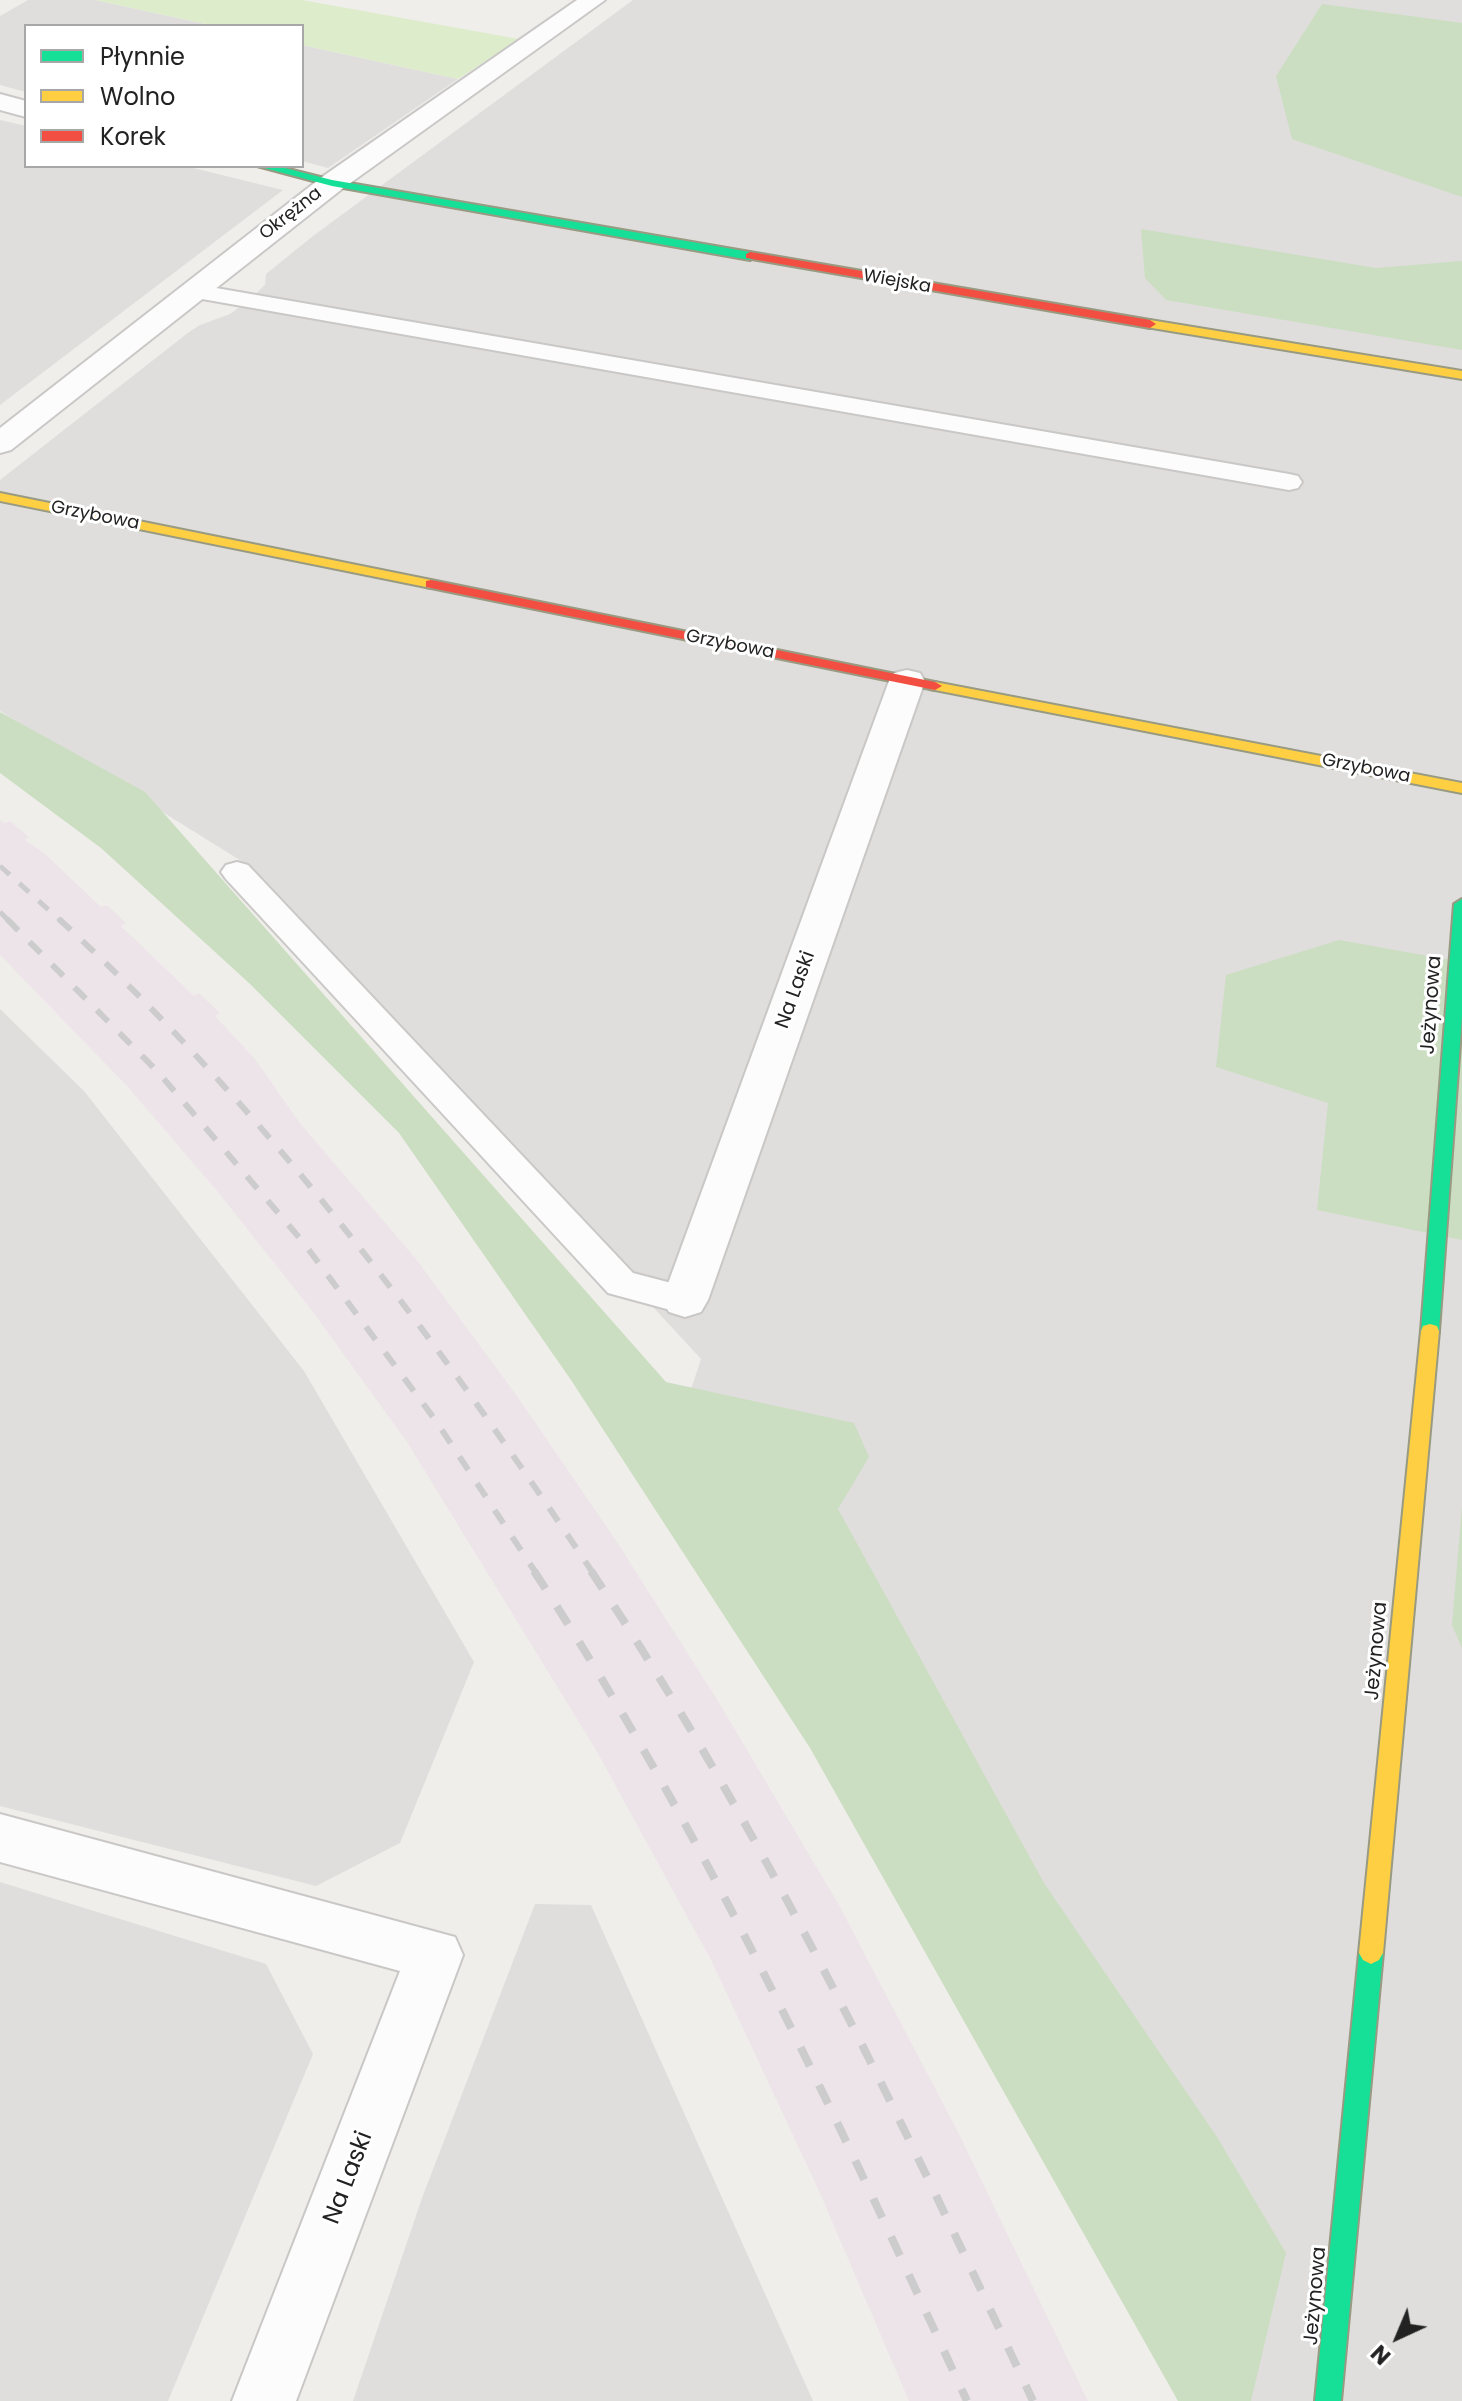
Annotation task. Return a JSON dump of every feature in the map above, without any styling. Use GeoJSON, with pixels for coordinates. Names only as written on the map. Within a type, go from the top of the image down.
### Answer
{"type":"FeatureCollection","features":[{"type":"Feature","properties":{"kind":"street","name":"Okrężna"},"geometry":{"type":"LineString","coordinates":[[0,443],[332,183],[593,0]]}},
{"type":"Feature","properties":{"kind":"street"},"geometry":{"type":"LineString","coordinates":[[0,102],[24,108]]}},
{"type":"Feature","properties":{"kind":"street","name":"Wiejska"},"geometry":{"type":"LineString","coordinates":[[271,168],[332,183],[933,288],[1462,375]]}},
{"type":"Feature","properties":{"kind":"street","name":"Grzybowa"},"geometry":{"type":"LineString","coordinates":[[0,497],[907,681],[1462,788]]}},
{"type":"Feature","properties":{"kind":"street","name":"Na Laski"},"geometry":{"type":"LineString","coordinates":[[685,1300],[907,681]]}},
{"type":"Feature","properties":{"kind":"street","name":"Jeżynowa"},"geometry":{"type":"LineString","coordinates":[[1328,2401],[1434,1286],[1462,904]]}},
{"type":"Feature","properties":{"kind":"street","name":"Na Laski"},"geometry":{"type":"LineString","coordinates":[[0,1838],[435,1955],[264,2401]]}},
{"type":"Feature","properties":{"kind":"lane"},"geometry":{"type":"LineString","coordinates":[[193,291],[1289,482]]}},
{"type":"Feature","properties":{"kind":"lane"},"geometry":{"type":"LineString","coordinates":[[237,872],[621,1283],[685,1300]]}},
{"type":"Feature","properties":{"kind":"shaded area"},"geometry":{"type":"Polygon","coordinates":[[[28,0],[95,0],[206,24],[24,24],[24,91],[0,85],[0,16],[28,0]]]}},
{"type":"Feature","properties":{"kind":"shaded area"},"geometry":{"type":"Polygon","coordinates":[[[633,0],[1462,0],[1462,2401],[1193,2401],[677,1432],[701,1359],[243,862],[0,711],[0,480],[189,332],[230,314],[248,301],[265,285],[266,274],[313,236],[633,0]]]}},
{"type":"Feature","properties":{"kind":"shaded area"},"geometry":{"type":"Polygon","coordinates":[[[304,45],[458,79],[328,168],[304,162],[304,45]]]}},
{"type":"Feature","properties":{"kind":"shaded area"},"geometry":{"type":"Polygon","coordinates":[[[0,120],[24,126],[24,168],[193,168],[283,190],[0,405],[0,120]]]}},
{"type":"Feature","properties":{"kind":"shaded area"},"geometry":{"type":"Polygon","coordinates":[[[0,820],[5,823],[10,821],[29,837],[25,840],[44,853],[101,907],[107,905],[126,923],[121,926],[194,996],[199,993],[220,1013],[215,1016],[255,1059],[299,1122],[416,1259],[517,1396],[615,1539],[718,1701],[839,1905],[958,2132],[1088,2401],[909,2401],[819,2191],[711,1960],[596,1750],[407,1442],[310,1308],[217,1191],[127,1086],[0,955],[0,820]]]}},
{"type":"Feature","properties":{"kind":"shaded area"},"geometry":{"type":"Polygon","coordinates":[[[0,1009],[84,1091],[304,1371],[474,1662],[400,1843],[316,1886],[0,1806],[0,1009]]]}},
{"type":"Feature","properties":{"kind":"shaded area"},"geometry":{"type":"Polygon","coordinates":[[[0,1882],[266,1964],[313,2054],[168,2401],[0,2401],[0,1882]]]}},
{"type":"Feature","properties":{"kind":"shaded area"},"geometry":{"type":"Polygon","coordinates":[[[535,1904],[591,1905],[813,2401],[353,2401],[422,2198],[535,1904]]]}},
{"type":"Feature","properties":{"kind":"green space"},"geometry":{"type":"Polygon","coordinates":[[[95,0],[302,0],[519,39],[458,79],[304,45],[304,24],[206,24],[95,0]]]}},
{"type":"Feature","properties":{"kind":"green space"},"geometry":{"type":"Polygon","coordinates":[[[1322,4],[1462,23],[1462,197],[1292,139],[1276,76],[1322,4]]]}},
{"type":"Feature","properties":{"kind":"green space"},"geometry":{"type":"Polygon","coordinates":[[[1141,229],[1376,268],[1462,261],[1462,350],[1166,300],[1145,278],[1141,229]]]}},
{"type":"Feature","properties":{"kind":"green space"},"geometry":{"type":"Polygon","coordinates":[[[0,712],[145,792],[666,1382],[854,1423],[869,1457],[838,1509],[1044,1883],[1217,2137],[1286,2253],[1251,2401],[1178,2401],[810,1748],[571,1380],[399,1133],[249,983],[101,848],[0,773],[0,712]]]}},
{"type":"Feature","properties":{"kind":"green space"},"geometry":{"type":"Polygon","coordinates":[[[1339,940],[1462,962],[1462,1240],[1317,1210],[1328,1103],[1216,1067],[1226,975],[1339,940]]]}},
{"type":"Feature","properties":{"kind":"green space"},"geometry":{"type":"Polygon","coordinates":[[[1462,1506],[1462,1648],[1452,1625],[1462,1506]]]}},
{"type":"Feature","properties":{"kind":"railway"},"geometry":{"type":"LineString","coordinates":[[0,866],[61,921]]}},
{"type":"Feature","properties":{"kind":"railway"},"geometry":{"type":"LineString","coordinates":[[0,912],[7,919]]}},
{"type":"Feature","properties":{"kind":"railway"},"geometry":{"type":"LineString","coordinates":[[7,919],[158,1072],[303,1242],[436,1421],[536,1573]]}},
{"type":"Feature","properties":{"kind":"railway"},"geometry":{"type":"LineString","coordinates":[[59,919],[135,992],[208,1069],[346,1230],[473,1399],[593,1573]]}},
{"type":"Feature","properties":{"kind":"railway"},"geometry":{"type":"LineString","coordinates":[[534,1571],[656,1771],[712,1874],[818,2083],[967,2401]]}},
{"type":"Feature","properties":{"kind":"railway"},"geometry":{"type":"LineString","coordinates":[[591,1571],[655,1670],[773,1874],[881,2083],[1033,2401]]}},
{"type":"Feature","properties":{"kind":"traffic: fast"},"geometry":{"type":"LineString","coordinates":[[271,168],[332,183],[750,256]]}},
{"type":"Feature","properties":{"kind":"traffic: fast"},"geometry":{"type":"LineString","coordinates":[[1430,1331],[1462,904]]}},
{"type":"Feature","properties":{"kind":"traffic: fast"},"geometry":{"type":"LineString","coordinates":[[1328,2401],[1371,1953]]}},
{"type":"Feature","properties":{"kind":"traffic: slow"},"geometry":{"type":"LineString","coordinates":[[1150,324],[1462,375]]}},
{"type":"Feature","properties":{"kind":"traffic: slow"},"geometry":{"type":"LineString","coordinates":[[0,497],[431,584]]}},
{"type":"Feature","properties":{"kind":"traffic: slow"},"geometry":{"type":"LineString","coordinates":[[935,686],[1462,788]]}},
{"type":"Feature","properties":{"kind":"traffic: slow"},"geometry":{"type":"LineString","coordinates":[[1371,1953],[1430,1331]]}},
{"type":"Feature","properties":{"kind":"traffic: jam"},"geometry":{"type":"LineString","coordinates":[[750,256],[1150,324]]}},
{"type":"Feature","properties":{"kind":"traffic: jam"},"geometry":{"type":"LineString","coordinates":[[431,584],[935,686]]}}]}
